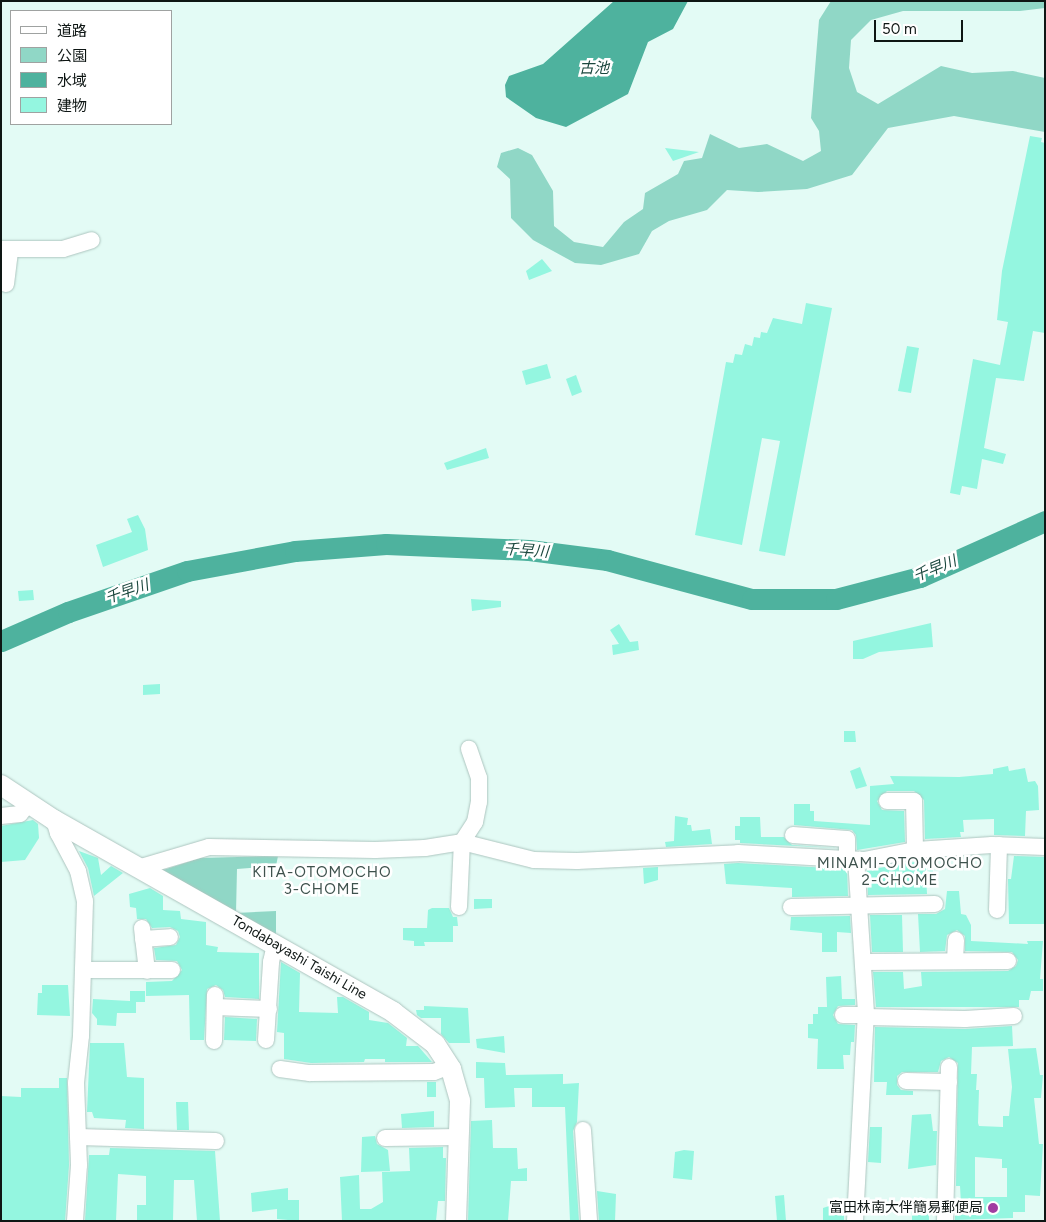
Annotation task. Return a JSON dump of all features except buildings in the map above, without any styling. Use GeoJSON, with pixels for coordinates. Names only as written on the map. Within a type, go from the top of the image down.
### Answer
{"type":"FeatureCollection","features":[{"type":"Feature","properties":{"kind":"main road","name":"Tondabayashi Taishi Line"},"geometry":{"type":"LineString","coordinates":[[1,785],[54,820],[406,1020],[435,1044],[450,1066],[460,1101],[456,1221]]}},
{"type":"Feature","properties":{"kind":"street"},"geometry":{"type":"LineString","coordinates":[[6,284],[6,249],[63,249],[92,240]]}},
{"type":"Feature","properties":{"kind":"street"},"geometry":{"type":"LineString","coordinates":[[459,907],[462,842],[475,822],[480,802],[479,778],[469,749]]}},
{"type":"Feature","properties":{"kind":"street"},"geometry":{"type":"LineString","coordinates":[[887,802],[914,795],[915,850]]}},
{"type":"Feature","properties":{"kind":"street"},"geometry":{"type":"LineString","coordinates":[[1,816],[20,814],[28,804]]}},
{"type":"Feature","properties":{"kind":"street"},"geometry":{"type":"LineString","coordinates":[[54,820],[58,833],[78,871],[84,901],[84,970],[76,1083],[78,1137],[75,1221]]}},
{"type":"Feature","properties":{"kind":"street"},"geometry":{"type":"LineString","coordinates":[[793,835],[847,839],[860,908],[866,1016],[855,1221]]}},
{"type":"Feature","properties":{"kind":"street"},"geometry":{"type":"LineString","coordinates":[[138,868],[201,847],[375,850],[425,848],[462,842],[534,860],[738,853],[852,859],[915,850],[999,845],[1045,847]]}},
{"type":"Feature","properties":{"kind":"street"},"geometry":{"type":"LineString","coordinates":[[997,910],[999,845]]}},
{"type":"Feature","properties":{"kind":"street"},"geometry":{"type":"LineString","coordinates":[[791,907],[860,908],[935,904]]}},
{"type":"Feature","properties":{"kind":"street"},"geometry":{"type":"LineString","coordinates":[[147,971],[143,933],[170,937]]}},
{"type":"Feature","properties":{"kind":"street"},"geometry":{"type":"LineString","coordinates":[[955,960],[956,940]]}},
{"type":"Feature","properties":{"kind":"street"},"geometry":{"type":"LineString","coordinates":[[266,1040],[271,962],[275,945]]}},
{"type":"Feature","properties":{"kind":"street"},"geometry":{"type":"LineString","coordinates":[[863,962],[1008,961]]}},
{"type":"Feature","properties":{"kind":"street"},"geometry":{"type":"LineString","coordinates":[[84,970],[172,970]]}},
{"type":"Feature","properties":{"kind":"street"},"geometry":{"type":"LineString","coordinates":[[214,1040],[215,1001],[269,1009]]}},
{"type":"Feature","properties":{"kind":"street"},"geometry":{"type":"LineString","coordinates":[[843,1015],[965,1019],[1014,1016]]}},
{"type":"Feature","properties":{"kind":"street"},"geometry":{"type":"LineString","coordinates":[[280,1069],[310,1073],[434,1072],[450,1066]]}},
{"type":"Feature","properties":{"kind":"street"},"geometry":{"type":"LineString","coordinates":[[906,1081],[949,1074],[945,1221]]}},
{"type":"Feature","properties":{"kind":"street"},"geometry":{"type":"LineString","coordinates":[[583,1130],[588,1221]]}},
{"type":"Feature","properties":{"kind":"street"},"geometry":{"type":"LineString","coordinates":[[78,1137],[216,1141]]}},
{"type":"Feature","properties":{"kind":"street"},"geometry":{"type":"LineString","coordinates":[[384,1138],[460,1137]]}},
{"type":"Feature","properties":{"kind":"green space"},"geometry":{"type":"Polygon","coordinates":[[[831,1],[1045,1],[1045,8],[1020,11],[903,11],[871,20],[851,40],[849,68],[857,92],[878,104],[941,66],[972,73],[1013,71],[1045,78],[1045,132],[954,116],[888,128],[852,175],[807,189],[758,192],[727,190],[707,210],[669,221],[652,231],[639,254],[601,265],[575,263],[533,240],[511,218],[510,179],[497,167],[501,153],[518,148],[532,155],[553,191],[554,226],[574,242],[603,247],[624,222],[643,209],[645,193],[678,174],[684,161],[702,158],[710,134],[739,148],[767,144],[803,161],[821,151],[819,131],[811,118],[819,20],[831,1]]]}},
{"type":"Feature","properties":{"kind":"green space"},"geometry":{"type":"Polygon","coordinates":[[[278,856],[276,866],[237,869],[236,913],[276,911],[276,939],[157,872],[200,858],[278,856]]]}},
{"type":"Feature","properties":{"kind":"water","name":"古池"},"geometry":{"type":"Polygon","coordinates":[[[614,1],[688,1],[673,29],[648,42],[628,94],[566,127],[536,118],[506,97],[505,85],[509,76],[543,64],[614,1]]]}},
{"type":"Feature","properties":{"kind":"waterway","name":"千早川"},"geometry":{"type":"LineString","coordinates":[[1,641],[68,612],[187,571],[295,551],[386,544],[529,550],[607,560],[752,599],[836,599],[920,577],[1045,521]]}},
{"type":"Feature","properties":{"kind":"place","name":"富田林南大伴簡易郵便局"},"geometry":{"type":"Point","coordinates":[993,1208]}},
{"type":"Feature","properties":{"kind":"district","name":"MINAMI-OTOMOCHO 2-CHOME"},"geometry":{"type":"Point","coordinates":[900,872]}},
{"type":"Feature","properties":{"kind":"district","name":"KITA-OTOMOCHO 3-CHOME"},"geometry":{"type":"Point","coordinates":[322,880]}}]}
